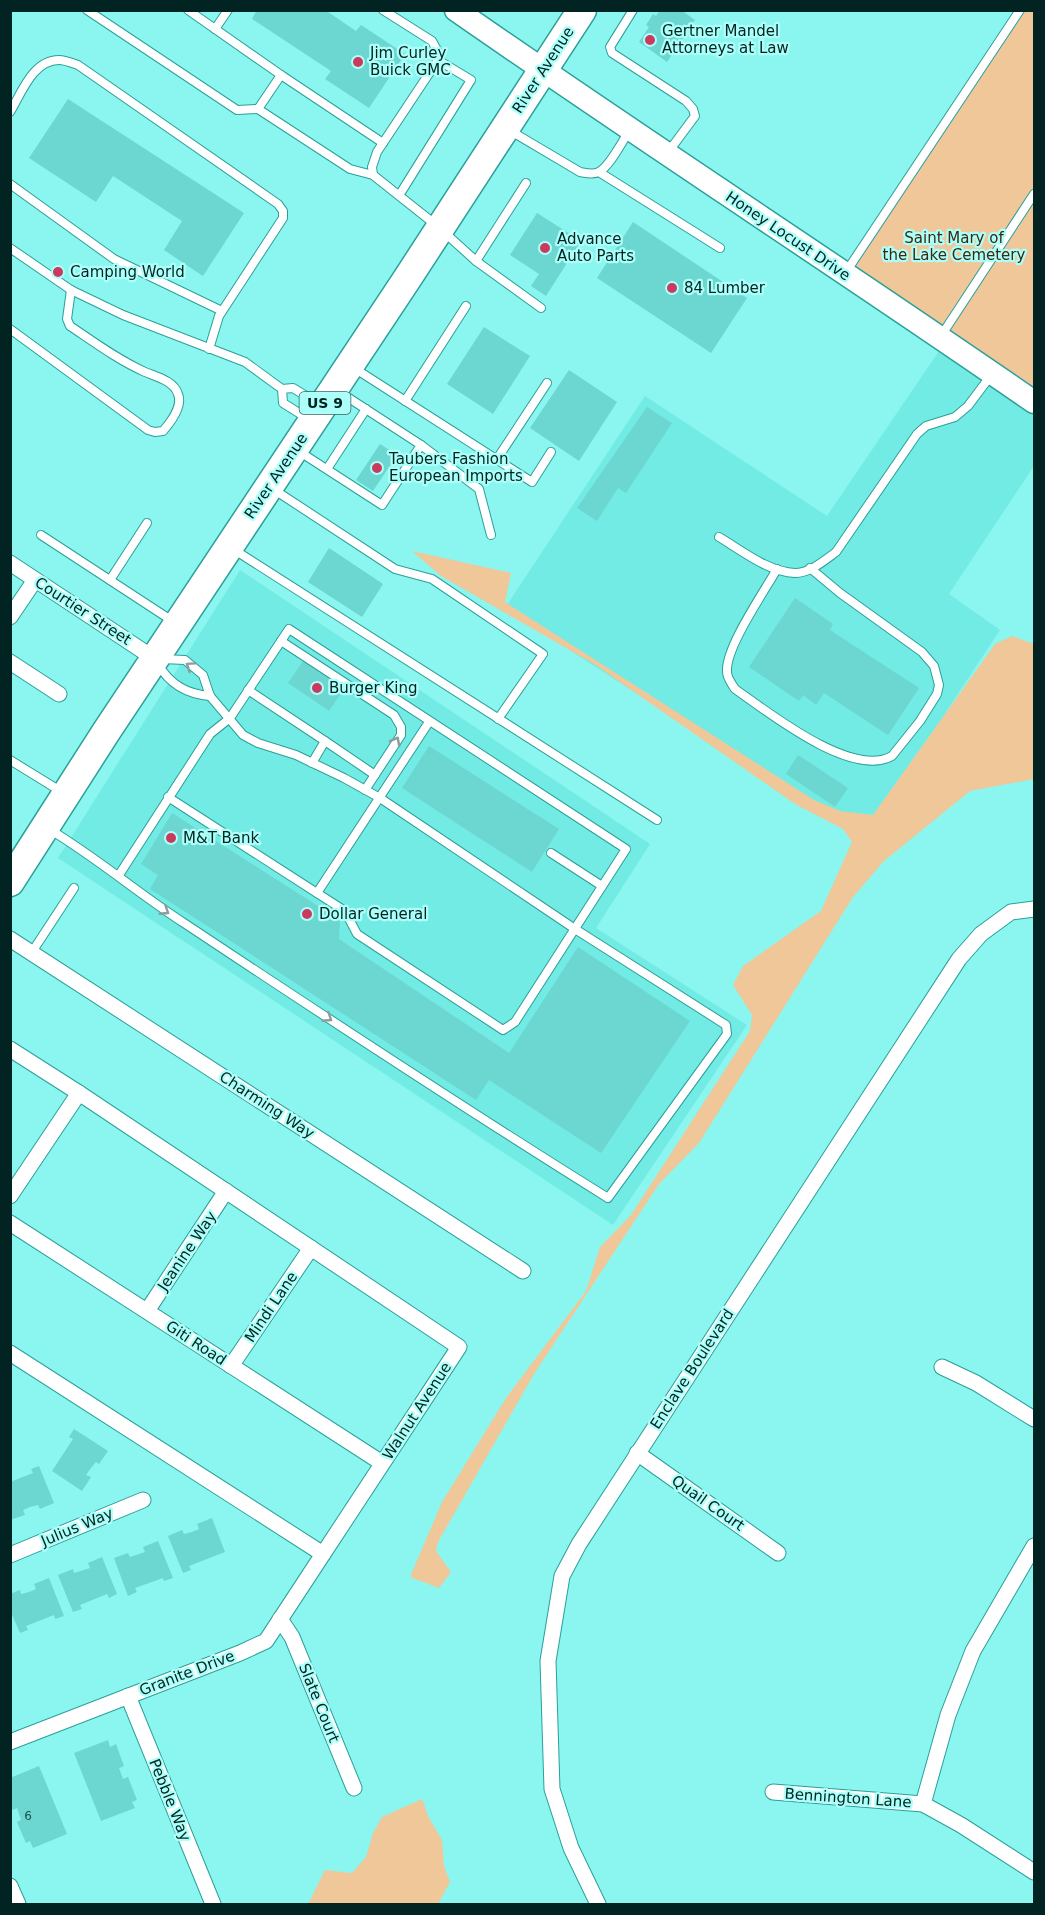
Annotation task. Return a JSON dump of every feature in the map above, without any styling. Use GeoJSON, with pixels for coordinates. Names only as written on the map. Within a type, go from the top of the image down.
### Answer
{"type":"FeatureCollection","features":[{"type":"Feature","properties":{"kind":"highway","name":"River Avenue"},"geometry":{"type":"LineString","coordinates":[[10,882],[582,10]]}},
{"type":"Feature","properties":{"kind":"street","name":"Honey Locust Drive"},"geometry":{"type":"LineString","coordinates":[[456,10],[666,155],[1035,402]]}},
{"type":"Feature","properties":{"kind":"street","name":"Courtier Street"},"geometry":{"type":"LineString","coordinates":[[10,563],[155,659]]}},
{"type":"Feature","properties":{"kind":"street"},"geometry":{"type":"LineString","coordinates":[[10,617],[35,580]]}},
{"type":"Feature","properties":{"kind":"street"},"geometry":{"type":"LineString","coordinates":[[10,662],[59,694]]}},
{"type":"Feature","properties":{"kind":"street","name":"Enclave Boulevard"},"geometry":{"type":"LineString","coordinates":[[598,1905],[570,1848],[552,1789],[548,1661],[562,1576],[579,1544],[959,959],[981,934],[1011,912],[1035,909]]}},
{"type":"Feature","properties":{"kind":"street","name":"Charming Way"},"geometry":{"type":"LineString","coordinates":[[10,939],[523,1272]]}},
{"type":"Feature","properties":{"kind":"street","name":"Walnut Avenue"},"geometry":{"type":"LineString","coordinates":[[10,1049],[459,1347],[323,1554]]}},
{"type":"Feature","properties":{"kind":"street"},"geometry":{"type":"LineString","coordinates":[[10,1196],[78,1093]]}},
{"type":"Feature","properties":{"kind":"street","name":"Jeanine Way"},"geometry":{"type":"LineString","coordinates":[[147,1311],[226,1191]]}},
{"type":"Feature","properties":{"kind":"street","name":"Giti Road"},"geometry":{"type":"LineString","coordinates":[[10,1223],[382,1463]]}},
{"type":"Feature","properties":{"kind":"street","name":"Mindi Lane"},"geometry":{"type":"LineString","coordinates":[[231,1366],[311,1248]]}},
{"type":"Feature","properties":{"kind":"street"},"geometry":{"type":"LineString","coordinates":[[10,1353],[323,1554]]}},
{"type":"Feature","properties":{"kind":"street"},"geometry":{"type":"LineString","coordinates":[[942,1367],[976,1383],[1035,1419]]}},
{"type":"Feature","properties":{"kind":"street","name":"Quail Court"},"geometry":{"type":"LineString","coordinates":[[638,1454],[778,1553]]}},
{"type":"Feature","properties":{"kind":"street","name":"Julius Way"},"geometry":{"type":"LineString","coordinates":[[10,1555],[143,1500]]}},
{"type":"Feature","properties":{"kind":"street","name":"Bennington Lane"},"geometry":{"type":"LineString","coordinates":[[923,1804],[948,1715],[973,1651],[1035,1546]]}},
{"type":"Feature","properties":{"kind":"street","name":"Granite Drive"},"geometry":{"type":"LineString","coordinates":[[10,1742],[266,1641],[323,1554]]}},
{"type":"Feature","properties":{"kind":"street","name":"Slate Court"},"geometry":{"type":"LineString","coordinates":[[280,1619],[292,1637],[354,1788]]}},
{"type":"Feature","properties":{"kind":"street","name":"Pebble Way"},"geometry":{"type":"LineString","coordinates":[[128,1696],[213,1905]]}},
{"type":"Feature","properties":{"kind":"street","name":"Bennington Lane"},"geometry":{"type":"LineString","coordinates":[[773,1792],[923,1804],[1035,1872]]}},
{"type":"Feature","properties":{"kind":"street"},"geometry":{"type":"LineString","coordinates":[[10,1886],[18,1905]]}},
{"type":"Feature","properties":{"kind":"lane"},"geometry":{"type":"LineString","coordinates":[[87,10],[237,110],[258,109],[350,169],[373,174],[400,194],[476,261],[541,308]]}},
{"type":"Feature","properties":{"kind":"lane"},"geometry":{"type":"LineString","coordinates":[[188,10],[383,143]]}},
{"type":"Feature","properties":{"kind":"lane"},"geometry":{"type":"LineString","coordinates":[[216,29],[228,10]]}},
{"type":"Feature","properties":{"kind":"lane"},"geometry":{"type":"LineString","coordinates":[[373,174],[374,159],[383,143],[438,60],[438,52],[432,41],[383,10]]}},
{"type":"Feature","properties":{"kind":"lane"},"geometry":{"type":"LineString","coordinates":[[633,10],[610,47],[612,53],[686,101],[693,109],[695,116],[666,155]]}},
{"type":"Feature","properties":{"kind":"lane"},"geometry":{"type":"LineString","coordinates":[[845,274],[1020,10]]}},
{"type":"Feature","properties":{"kind":"lane"},"geometry":{"type":"LineString","coordinates":[[10,111],[34,71],[45,63],[59,60],[78,65],[278,204],[283,211],[283,218],[222,311],[209,349]]}},
{"type":"Feature","properties":{"kind":"lane"},"geometry":{"type":"LineString","coordinates":[[400,194],[471,80],[438,60]]}},
{"type":"Feature","properties":{"kind":"lane"},"geometry":{"type":"LineString","coordinates":[[258,109],[281,75]]}},
{"type":"Feature","properties":{"kind":"lane"},"geometry":{"type":"LineString","coordinates":[[505,127],[580,172],[599,172],[720,248]]}},
{"type":"Feature","properties":{"kind":"lane"},"geometry":{"type":"LineString","coordinates":[[599,172],[606,166],[630,130]]}},
{"type":"Feature","properties":{"kind":"lane"},"geometry":{"type":"LineString","coordinates":[[476,261],[526,183]]}},
{"type":"Feature","properties":{"kind":"lane"},"geometry":{"type":"LineString","coordinates":[[10,184],[114,259],[222,311]]}},
{"type":"Feature","properties":{"kind":"lane"},"geometry":{"type":"LineString","coordinates":[[940,338],[1035,194]]}},
{"type":"Feature","properties":{"kind":"lane"},"geometry":{"type":"LineString","coordinates":[[10,248],[71,290],[123,315],[245,362],[282,390],[293,388],[323,405]]}},
{"type":"Feature","properties":{"kind":"lane"},"geometry":{"type":"LineString","coordinates":[[10,329],[147,430],[163,431],[179,405],[180,398],[175,387],[167,381],[129,365],[70,326],[67,319],[71,290]]}},
{"type":"Feature","properties":{"kind":"lane"},"geometry":{"type":"LineString","coordinates":[[405,401],[466,306]]}},
{"type":"Feature","properties":{"kind":"lane"},"geometry":{"type":"LineString","coordinates":[[350,365],[532,482],[551,452]]}},
{"type":"Feature","properties":{"kind":"lane"},"geometry":{"type":"LineString","coordinates":[[719,537],[777,569],[797,573],[810,568],[836,552],[917,434],[926,426],[955,417],[968,406],[993,373]]}},
{"type":"Feature","properties":{"kind":"lane"},"geometry":{"type":"LineString","coordinates":[[497,459],[547,383]]}},
{"type":"Feature","properties":{"kind":"lane"},"geometry":{"type":"LineString","coordinates":[[282,390],[283,403],[366,409],[421,445],[479,489],[492,535]]}},
{"type":"Feature","properties":{"kind":"lane"},"geometry":{"type":"LineString","coordinates":[[327,469],[366,409]]}},
{"type":"Feature","properties":{"kind":"lane"},"geometry":{"type":"LineString","coordinates":[[295,448],[382,505],[421,445]]}},
{"type":"Feature","properties":{"kind":"lane"},"geometry":{"type":"LineString","coordinates":[[269,487],[395,569],[432,579],[543,654],[498,719]]}},
{"type":"Feature","properties":{"kind":"lane"},"geometry":{"type":"LineString","coordinates":[[110,580],[147,523]]}},
{"type":"Feature","properties":{"kind":"lane"},"geometry":{"type":"LineString","coordinates":[[41,535],[177,625]]}},
{"type":"Feature","properties":{"kind":"lane"},"geometry":{"type":"LineString","coordinates":[[229,547],[657,820]]}},
{"type":"Feature","properties":{"kind":"lane"},"geometry":{"type":"LineString","coordinates":[[777,569],[733,646],[727,671],[729,680],[735,689],[819,745],[856,759],[880,761],[887,759],[892,756],[920,721],[937,694],[939,685],[934,666],[922,652],[840,593],[810,568]]}},
{"type":"Feature","properties":{"kind":"lane"},"geometry":{"type":"LineString","coordinates":[[119,875],[168,797],[210,734],[230,718],[289,628],[429,722],[626,849],[514,1022],[503,1030],[357,934],[345,911],[168,797]]}},
{"type":"Feature","properties":{"kind":"lane"},"geometry":{"type":"LineString","coordinates":[[281,641],[394,715],[401,735],[365,789]]}},
{"type":"Feature","properties":{"kind":"lane"},"geometry":{"type":"LineString","coordinates":[[155,659],[167,679],[195,695],[210,696]]}},
{"type":"Feature","properties":{"kind":"lane"},"geometry":{"type":"LineString","coordinates":[[45,827],[84,850],[142,895],[487,1123],[608,1198],[728,1034],[726,1025],[574,929],[380,798],[312,763],[243,735],[210,696],[203,675],[185,660],[155,659]]}},
{"type":"Feature","properties":{"kind":"lane"},"geometry":{"type":"LineString","coordinates":[[248,690],[375,775]]}},
{"type":"Feature","properties":{"kind":"lane"},"geometry":{"type":"LineString","coordinates":[[317,893],[429,722]]}},
{"type":"Feature","properties":{"kind":"lane"},"geometry":{"type":"LineString","coordinates":[[312,763],[325,741]]}},
{"type":"Feature","properties":{"kind":"lane"},"geometry":{"type":"LineString","coordinates":[[10,760],[66,795]]}},
{"type":"Feature","properties":{"kind":"lane"},"geometry":{"type":"LineString","coordinates":[[551,853],[602,886]]}},
{"type":"Feature","properties":{"kind":"lane"},"geometry":{"type":"LineString","coordinates":[[32,952],[74,888]]}},
{"type":"Feature","properties":{"kind":"shaded area"},"geometry":{"type":"Polygon","coordinates":[[[941,348],[1034,411],[1034,466],[949,594],[1000,630],[862,840],[505,608],[645,396],[827,516],[941,348]]]}},
{"type":"Feature","properties":{"kind":"shaded area"},"geometry":{"type":"Polygon","coordinates":[[[240,570],[650,844],[596,928],[747,1025],[613,1225],[58,858],[240,570]]]}},
{"type":"Feature","properties":{"kind":"green space","name":"Saint Mary of the Lake Cemetery"},"geometry":{"type":"Polygon","coordinates":[[[1014,11],[1034,11],[1034,403],[841,271],[1014,11]]]}},
{"type":"Feature","properties":{"kind":"green space"},"geometry":{"type":"Polygon","coordinates":[[[412,551],[511,573],[505,602],[814,800],[840,811],[873,815],[995,644],[1012,636],[1034,644],[1034,779],[970,791],[884,861],[853,897],[699,1143],[659,1184],[534,1374],[438,1542],[436,1551],[451,1572],[439,1588],[410,1577],[442,1502],[506,1398],[586,1291],[600,1247],[631,1215],[750,1031],[752,1015],[733,985],[743,966],[821,911],[852,842],[843,829],[795,804],[594,664],[441,576],[412,551]]]}},
{"type":"Feature","properties":{"kind":"green space"},"geometry":{"type":"Polygon","coordinates":[[[422,1799],[429,1818],[442,1840],[444,1866],[450,1882],[438,1904],[308,1904],[325,1870],[352,1873],[366,1857],[373,1833],[382,1817],[422,1799]]]}},
{"type":"Feature","properties":{"kind":"building","name":"Jim Curley Buick GMC"},"geometry":{"type":"Polygon","coordinates":[[[257,10],[325,10],[356,31],[361,25],[405,54],[369,108],[325,79],[331,71],[252,19],[257,10]]]}},
{"type":"Feature","properties":{"kind":"building"},"geometry":{"type":"Polygon","coordinates":[[[660,10],[681,10],[695,20],[667,62],[639,42],[649,27],[646,25],[653,14],[656,16],[660,10]]]}},
{"type":"Feature","properties":{"kind":"building"},"geometry":{"type":"Polygon","coordinates":[[[68,99],[244,213],[203,276],[164,250],[182,221],[113,176],[96,202],[29,158],[68,99]]]}},
{"type":"Feature","properties":{"kind":"building","name":"Advance Auto Parts"},"geometry":{"type":"Polygon","coordinates":[[[537,213],[581,241],[546,296],[531,286],[539,274],[510,255],[537,213]]]}},
{"type":"Feature","properties":{"kind":"building","name":"84 Lumber"},"geometry":{"type":"Polygon","coordinates":[[[633,222],[747,298],[711,353],[597,278],[633,222]]]}},
{"type":"Feature","properties":{"kind":"building"},"geometry":{"type":"Polygon","coordinates":[[[484,327],[530,356],[493,414],[447,384],[484,327]]]}},
{"type":"Feature","properties":{"kind":"building"},"geometry":{"type":"Polygon","coordinates":[[[569,370],[617,402],[579,461],[530,428],[569,370]]]}},
{"type":"Feature","properties":{"kind":"building"},"geometry":{"type":"Polygon","coordinates":[[[647,407],[672,423],[626,493],[618,488],[597,521],[577,508],[647,407]]]}},
{"type":"Feature","properties":{"kind":"building","name":"Taubers Fashion European Imports"},"geometry":{"type":"Polygon","coordinates":[[[380,444],[397,455],[373,491],[356,480],[380,444]]]}},
{"type":"Feature","properties":{"kind":"building"},"geometry":{"type":"Polygon","coordinates":[[[329,548],[383,584],[362,617],[308,582],[329,548]]]}},
{"type":"Feature","properties":{"kind":"building"},"geometry":{"type":"Polygon","coordinates":[[[795,598],[833,624],[830,630],[919,688],[888,735],[824,693],[816,705],[803,695],[799,701],[749,667],[795,598]]]}},
{"type":"Feature","properties":{"kind":"building"},"geometry":{"type":"Polygon","coordinates":[[[303,661],[344,689],[329,711],[288,683],[303,661]]]}},
{"type":"Feature","properties":{"kind":"building"},"geometry":{"type":"Polygon","coordinates":[[[429,746],[559,829],[532,872],[402,788],[429,746]]]}},
{"type":"Feature","properties":{"kind":"building"},"geometry":{"type":"Polygon","coordinates":[[[798,755],[848,788],[835,807],[786,774],[798,755]]]}},
{"type":"Feature","properties":{"kind":"building"},"geometry":{"type":"Polygon","coordinates":[[[172,813],[340,920],[339,939],[509,1053],[578,947],[690,1021],[601,1153],[489,1080],[476,1100],[150,889],[158,875],[141,864],[172,813]]]}},
{"type":"Feature","properties":{"kind":"building"},"geometry":{"type":"Polygon","coordinates":[[[74,1429],[108,1451],[99,1464],[96,1462],[86,1475],[91,1477],[82,1491],[52,1471],[73,1439],[69,1437],[74,1429]]]}},
{"type":"Feature","properties":{"kind":"building"},"geometry":{"type":"Polygon","coordinates":[[[39,1466],[54,1503],[40,1509],[38,1505],[30,1507],[23,1510],[25,1515],[10,1520],[10,1482],[33,1473],[31,1469],[39,1466]]]}},
{"type":"Feature","properties":{"kind":"building"},"geometry":{"type":"Polygon","coordinates":[[[212,1518],[225,1552],[189,1566],[191,1570],[183,1573],[168,1536],[182,1530],[184,1534],[192,1532],[199,1529],[197,1524],[212,1518]]]}},
{"type":"Feature","properties":{"kind":"building"},"geometry":{"type":"Polygon","coordinates":[[[158,1541],[173,1578],[164,1581],[163,1578],[135,1588],[137,1592],[128,1596],[114,1558],[128,1553],[130,1557],[145,1552],[143,1547],[158,1541]]]}},
{"type":"Feature","properties":{"kind":"building"},"geometry":{"type":"Polygon","coordinates":[[[102,1557],[117,1594],[109,1598],[107,1594],[80,1605],[82,1609],[73,1612],[58,1575],[73,1569],[74,1573],[90,1568],[88,1563],[102,1557]]]}},
{"type":"Feature","properties":{"kind":"building"},"geometry":{"type":"Polygon","coordinates":[[[49,1578],[64,1616],[55,1619],[54,1615],[26,1626],[28,1630],[20,1633],[10,1610],[10,1594],[20,1590],[21,1594],[29,1592],[36,1589],[34,1584],[49,1578]]]}},
{"type":"Feature","properties":{"kind":"building"},"geometry":{"type":"Polygon","coordinates":[[[108,1740],[110,1747],[116,1744],[124,1766],[119,1768],[123,1779],[128,1777],[137,1800],[132,1802],[135,1808],[101,1821],[74,1753],[108,1740]]]}},
{"type":"Feature","properties":{"kind":"building"},"geometry":{"type":"Polygon","coordinates":[[[39,1766],[67,1834],[33,1848],[30,1841],[26,1843],[17,1822],[21,1820],[17,1808],[13,1810],[10,1805],[10,1778],[39,1766]]]}},
{"type":"Feature","properties":{"kind":"place","name":"Gertner Mandel Attorneys at Law"},"geometry":{"type":"Point","coordinates":[650,40]}},
{"type":"Feature","properties":{"kind":"place","name":"Jim Curley Buick GMC"},"geometry":{"type":"Point","coordinates":[358,62]}},
{"type":"Feature","properties":{"kind":"place","name":"Advance Auto Parts"},"geometry":{"type":"Point","coordinates":[545,248]}},
{"type":"Feature","properties":{"kind":"place","name":"Camping World"},"geometry":{"type":"Point","coordinates":[58,272]}},
{"type":"Feature","properties":{"kind":"place","name":"84 Lumber"},"geometry":{"type":"Point","coordinates":[672,288]}},
{"type":"Feature","properties":{"kind":"place","name":"Taubers Fashion European Imports"},"geometry":{"type":"Point","coordinates":[377,468]}},
{"type":"Feature","properties":{"kind":"place","name":"Burger King"},"geometry":{"type":"Point","coordinates":[317,688]}},
{"type":"Feature","properties":{"kind":"place","name":"M&T Bank"},"geometry":{"type":"Point","coordinates":[171,838]}},
{"type":"Feature","properties":{"kind":"place","name":"Dollar General"},"geometry":{"type":"Point","coordinates":[307,914]}}]}
